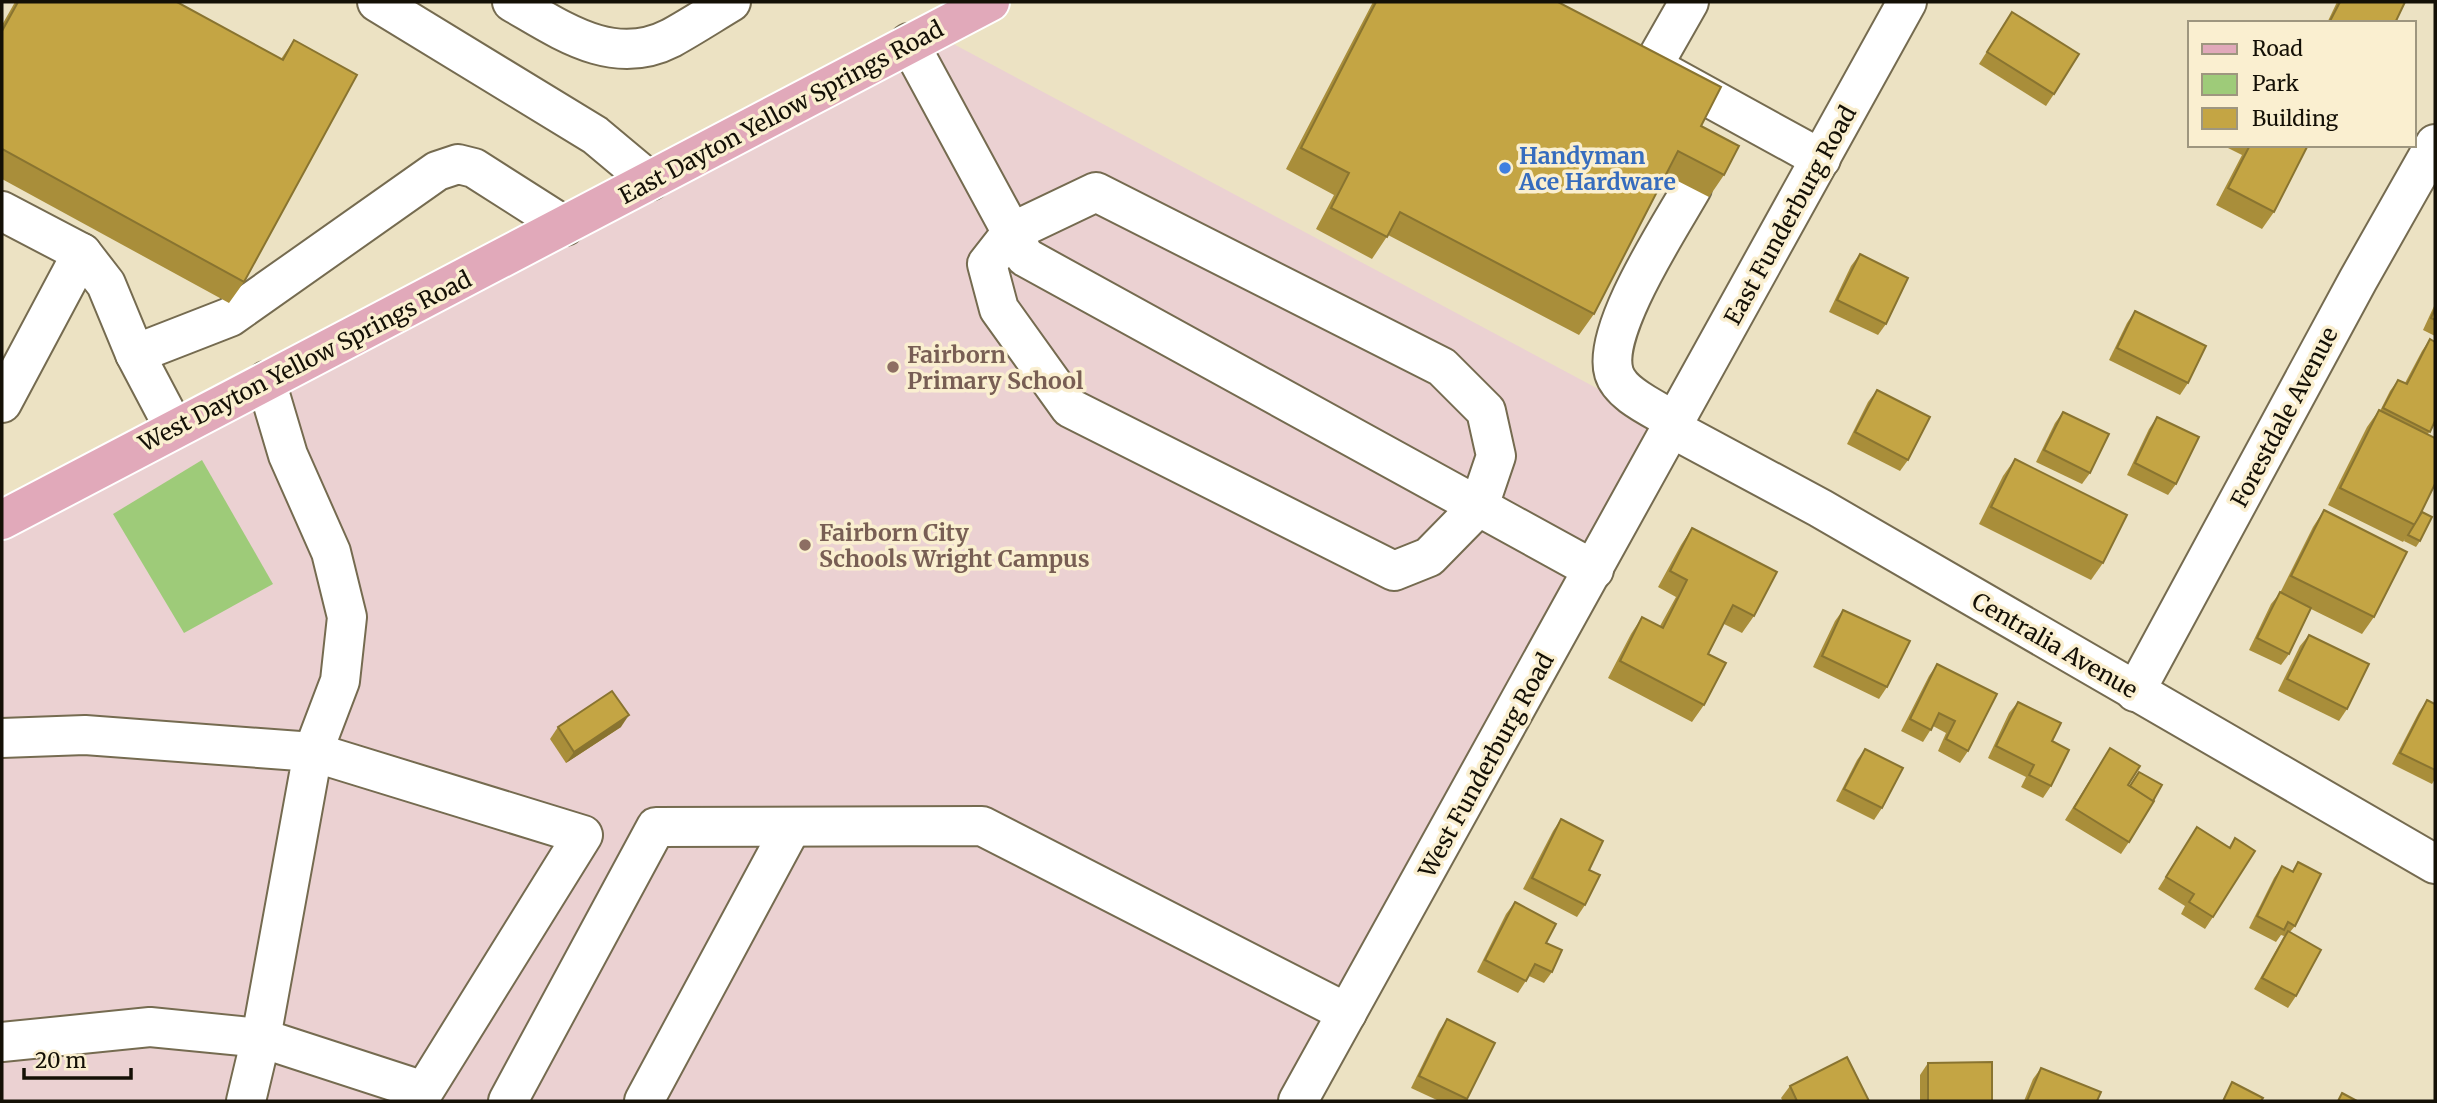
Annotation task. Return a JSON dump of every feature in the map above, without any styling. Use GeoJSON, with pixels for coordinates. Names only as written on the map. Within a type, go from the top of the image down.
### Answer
{"type":"FeatureCollection","features":[{"type":"Feature","properties":{"kind":"main road","name":"East Dayton Yellow Springs Road"},"geometry":{"type":"LineString","coordinates":[[609,203],[990,2]]}},
{"type":"Feature","properties":{"kind":"main road","name":"West Dayton Yellow Springs Road"},"geometry":{"type":"LineString","coordinates":[[2,520],[609,203]]}},
{"type":"Feature","properties":{"kind":"street"},"geometry":{"type":"LineString","coordinates":[[377,2],[595,135],[650,181]]}},
{"type":"Feature","properties":{"kind":"street"},"geometry":{"type":"LineString","coordinates":[[512,2],[575,39],[597,46],[630,50],[668,39],[731,2]]}},
{"type":"Feature","properties":{"kind":"street"},"geometry":{"type":"LineString","coordinates":[[1652,67],[1689,2]]}},
{"type":"Feature","properties":{"kind":"street","name":"East Funderburg Road"},"geometry":{"type":"LineString","coordinates":[[1675,426],[1907,2]]}},
{"type":"Feature","properties":{"kind":"street"},"geometry":{"type":"LineString","coordinates":[[909,43],[1025,257],[1594,570]]}},
{"type":"Feature","properties":{"kind":"street"},"geometry":{"type":"LineString","coordinates":[[1616,47],[1821,159]]}},
{"type":"Feature","properties":{"kind":"street"},"geometry":{"type":"LineString","coordinates":[[1713,146],[1728,108]]}},
{"type":"Feature","properties":{"kind":"street","name":"Forestdale Avenue"},"geometry":{"type":"LineString","coordinates":[[2135,692],[2358,280],[2435,144]]}},
{"type":"Feature","properties":{"kind":"street"},"geometry":{"type":"LineString","coordinates":[[135,354],[230,317],[437,171],[458,164],[474,169],[565,226]]}},
{"type":"Feature","properties":{"kind":"street","name":"Centralia Avenue"},"geometry":{"type":"LineString","coordinates":[[1692,188],[1629,302],[1613,339],[1614,373],[1629,392],[1675,426],[2435,864]]}},
{"type":"Feature","properties":{"kind":"street"},"geometry":{"type":"LineString","coordinates":[[1096,192],[1442,367],[1486,411],[1496,456],[1479,506],[1429,557],[1394,571],[1070,408],[999,309],[987,264],[1012,232],[1096,192]]}},
{"type":"Feature","properties":{"kind":"street"},"geometry":{"type":"LineString","coordinates":[[2,211],[82,253],[106,284],[135,354],[174,428]]}},
{"type":"Feature","properties":{"kind":"street"},"geometry":{"type":"LineString","coordinates":[[2,403],[82,253]]}},
{"type":"Feature","properties":{"kind":"street"},"geometry":{"type":"LineString","coordinates":[[246,1101],[261,1038],[313,752],[340,681],[347,617],[331,552],[288,455],[266,382]]}},
{"type":"Feature","properties":{"kind":"street","name":"West Funderburg Road"},"geometry":{"type":"LineString","coordinates":[[1298,1101],[1675,426]]}},
{"type":"Feature","properties":{"kind":"street"},"geometry":{"type":"LineString","coordinates":[[2,738],[85,735],[313,752],[583,835],[424,1091],[261,1038],[150,1027],[2,1042]]}},
{"type":"Feature","properties":{"kind":"street"},"geometry":{"type":"LineString","coordinates":[[509,1101],[656,827],[982,826],[1347,1013]]}},
{"type":"Feature","properties":{"kind":"street"},"geometry":{"type":"LineString","coordinates":[[644,1101],[791,828]]}},
{"type":"Feature","properties":{"kind":"shaded area","name":"Fairborn City Schools Wright Campus"},"geometry":{"type":"Polygon","coordinates":[[[931,32],[1673,429],[1298,1101],[2,1101],[2,520],[931,32]]]}},
{"type":"Feature","properties":{"kind":"green space"},"geometry":{"type":"Polygon","coordinates":[[[202,460],[273,584],[184,633],[113,514],[202,460]]]}},
{"type":"Feature","properties":{"kind":"building"},"geometry":{"type":"Polygon","coordinates":[[[18,2],[177,2],[283,60],[294,40],[357,75],[244,282],[2,149],[2,31],[18,2]]]}},
{"type":"Feature","properties":{"kind":"building","name":"Handyman Ace Hardware"},"geometry":{"type":"Polygon","coordinates":[[[1376,2],[1558,2],[1721,87],[1701,126],[1739,146],[1724,175],[1678,151],[1594,314],[1400,212],[1387,237],[1331,208],[1349,173],[1301,148],[1376,2]]]}},
{"type":"Feature","properties":{"kind":"building"},"geometry":{"type":"Polygon","coordinates":[[[2340,2],[2405,2],[2396,21],[2330,21],[2340,2]]]}},
{"type":"Feature","properties":{"kind":"building"},"geometry":{"type":"Polygon","coordinates":[[[2012,12],[2079,54],[2054,94],[1987,52],[2012,12]]]}},
{"type":"Feature","properties":{"kind":"building"},"geometry":{"type":"Polygon","coordinates":[[[2249,147],[2307,147],[2274,212],[2228,188],[2249,147]]]}},
{"type":"Feature","properties":{"kind":"building"},"geometry":{"type":"Polygon","coordinates":[[[1860,254],[1908,278],[1886,324],[1837,300],[1860,254]]]}},
{"type":"Feature","properties":{"kind":"building"},"geometry":{"type":"Polygon","coordinates":[[[2135,311],[2206,346],[2188,383],[2117,348],[2135,311]]]}},
{"type":"Feature","properties":{"kind":"building"},"geometry":{"type":"Polygon","coordinates":[[[2430,339],[2435,342],[2435,421],[2430,432],[2383,408],[2398,380],[2407,384],[2430,339]]]}},
{"type":"Feature","properties":{"kind":"building"},"geometry":{"type":"Polygon","coordinates":[[[1877,390],[1930,417],[1908,460],[1855,432],[1877,390]]]}},
{"type":"Feature","properties":{"kind":"building"},"geometry":{"type":"Polygon","coordinates":[[[2379,410],[2435,438],[2435,484],[2415,525],[2340,488],[2379,410]]]}},
{"type":"Feature","properties":{"kind":"building"},"geometry":{"type":"Polygon","coordinates":[[[2063,412],[2109,434],[2090,473],[2044,450],[2063,412]]]}},
{"type":"Feature","properties":{"kind":"building"},"geometry":{"type":"Polygon","coordinates":[[[2157,417],[2199,437],[2176,484],[2135,463],[2157,417]]]}},
{"type":"Feature","properties":{"kind":"building"},"geometry":{"type":"Polygon","coordinates":[[[2015,459],[2127,515],[2103,563],[1991,507],[2015,459]]]}},
{"type":"Feature","properties":{"kind":"building"},"geometry":{"type":"Polygon","coordinates":[[[2324,510],[2407,552],[2374,617],[2291,576],[2324,510]]]}},
{"type":"Feature","properties":{"kind":"building"},"geometry":{"type":"Polygon","coordinates":[[[2422,512],[2432,517],[2420,541],[2408,535],[2422,512]]]}},
{"type":"Feature","properties":{"kind":"building"},"geometry":{"type":"Polygon","coordinates":[[[1692,528],[1777,572],[1754,616],[1733,605],[1708,654],[1726,663],[1704,705],[1620,661],[1642,617],[1663,628],[1687,580],[1670,571],[1692,528]]]}},
{"type":"Feature","properties":{"kind":"building"},"geometry":{"type":"Polygon","coordinates":[[[2280,592],[2311,608],[2289,654],[2257,638],[2280,592]]]}},
{"type":"Feature","properties":{"kind":"building"},"geometry":{"type":"Polygon","coordinates":[[[1843,610],[1910,641],[1887,687],[1822,656],[1843,610]]]}},
{"type":"Feature","properties":{"kind":"building"},"geometry":{"type":"Polygon","coordinates":[[[2309,635],[2369,664],[2347,709],[2287,679],[2309,635]]]}},
{"type":"Feature","properties":{"kind":"building"},"geometry":{"type":"Polygon","coordinates":[[[1937,664],[1997,694],[1968,751],[1946,739],[1955,721],[1939,713],[1931,730],[1910,719],[1937,664]]]}},
{"type":"Feature","properties":{"kind":"building"},"geometry":{"type":"Polygon","coordinates":[[[612,691],[629,715],[574,752],[558,727],[612,691]]]}},
{"type":"Feature","properties":{"kind":"building"},"geometry":{"type":"Polygon","coordinates":[[[2427,700],[2435,704],[2435,770],[2400,753],[2427,700]]]}},
{"type":"Feature","properties":{"kind":"building"},"geometry":{"type":"Polygon","coordinates":[[[2018,702],[2061,723],[2052,741],[2069,750],[2051,786],[2029,775],[2034,765],[1996,746],[2018,702]]]}},
{"type":"Feature","properties":{"kind":"building"},"geometry":{"type":"Polygon","coordinates":[[[2110,748],[2140,766],[2128,785],[2154,801],[2129,842],[2074,808],[2110,748]]]}},
{"type":"Feature","properties":{"kind":"building"},"geometry":{"type":"Polygon","coordinates":[[[1865,749],[1903,768],[1882,808],[1844,789],[1865,749]]]}},
{"type":"Feature","properties":{"kind":"building"},"geometry":{"type":"Polygon","coordinates":[[[2139,772],[2162,785],[2153,801],[2130,786],[2139,772]]]}},
{"type":"Feature","properties":{"kind":"building"},"geometry":{"type":"Polygon","coordinates":[[[1561,819],[1603,841],[1589,870],[1600,875],[1585,905],[1532,878],[1561,819]]]}},
{"type":"Feature","properties":{"kind":"building"},"geometry":{"type":"Polygon","coordinates":[[[2197,827],[2230,848],[2235,838],[2255,851],[2213,917],[2189,902],[2194,894],[2166,877],[2197,827]]]}},
{"type":"Feature","properties":{"kind":"building"},"geometry":{"type":"Polygon","coordinates":[[[2298,862],[2321,874],[2295,926],[2288,922],[2284,930],[2257,916],[2282,866],[2293,872],[2298,862]]]}},
{"type":"Feature","properties":{"kind":"building"},"geometry":{"type":"Polygon","coordinates":[[[1515,902],[1556,924],[1546,943],[1562,950],[1552,972],[1535,964],[1526,981],[1485,960],[1515,902]]]}},
{"type":"Feature","properties":{"kind":"building"},"geometry":{"type":"Polygon","coordinates":[[[2288,931],[2321,950],[2296,996],[2262,978],[2288,931]]]}},
{"type":"Feature","properties":{"kind":"building"},"geometry":{"type":"Polygon","coordinates":[[[1447,1019],[1495,1043],[1467,1099],[1419,1076],[1447,1019]]]}},
{"type":"Feature","properties":{"kind":"building"},"geometry":{"type":"Polygon","coordinates":[[[1847,1057],[1869,1101],[1797,1101],[1790,1086],[1847,1057]]]}},
{"type":"Feature","properties":{"kind":"building"},"geometry":{"type":"Polygon","coordinates":[[[1992,1062],[1992,1101],[1928,1101],[1928,1063],[1992,1062]]]}},
{"type":"Feature","properties":{"kind":"building"},"geometry":{"type":"Polygon","coordinates":[[[2041,1068],[2101,1092],[2097,1101],[2027,1101],[2041,1068]]]}},
{"type":"Feature","properties":{"kind":"building"},"geometry":{"type":"Polygon","coordinates":[[[2232,1082],[2263,1098],[2261,1101],[2223,1101],[2232,1082]]]}},
{"type":"Feature","properties":{"kind":"building"},"geometry":{"type":"Polygon","coordinates":[[[2342,1093],[2357,1101],[2338,1101],[2342,1093]]]}},
{"type":"Feature","properties":{"kind":"place","name":"Handyman Ace Hardware"},"geometry":{"type":"Point","coordinates":[1505,168]}},
{"type":"Feature","properties":{"kind":"place","name":"Fairborn Primary School"},"geometry":{"type":"Point","coordinates":[893,367]}},
{"type":"Feature","properties":{"kind":"place","name":"Fairborn City Schools Wright Campus"},"geometry":{"type":"Point","coordinates":[805,545]}}]}
